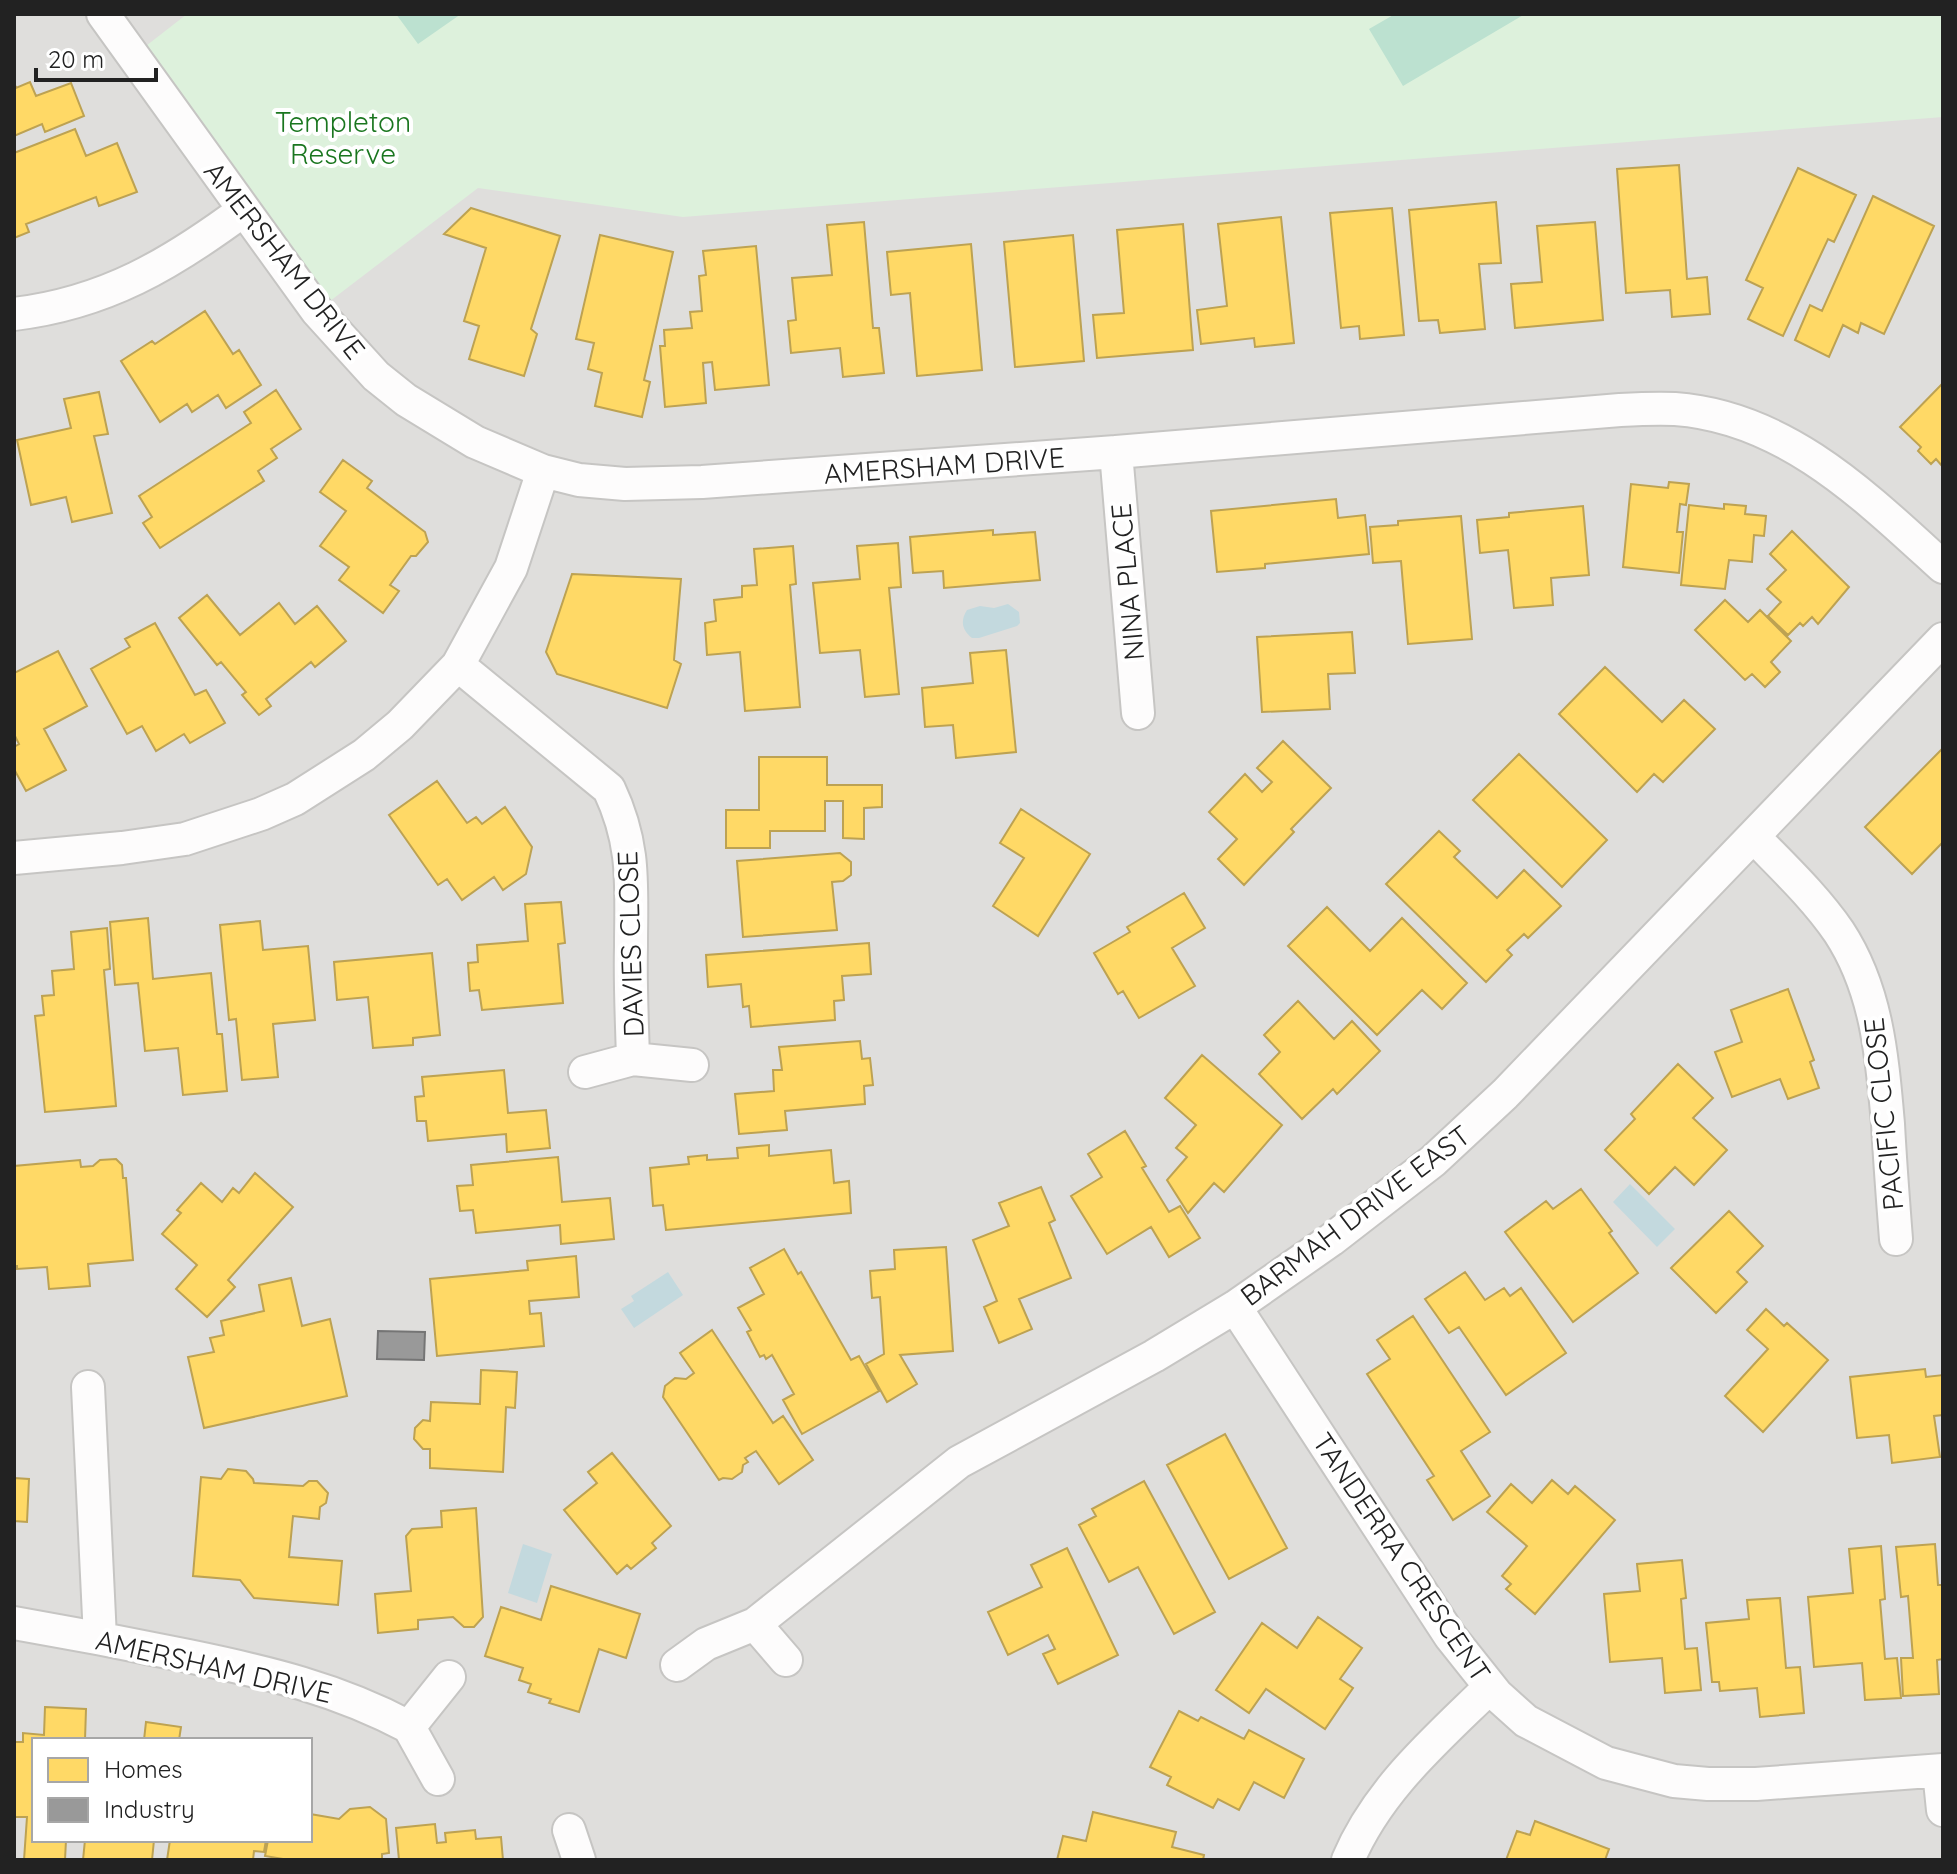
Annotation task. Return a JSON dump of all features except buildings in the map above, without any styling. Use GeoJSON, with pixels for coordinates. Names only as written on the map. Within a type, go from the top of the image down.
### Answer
{"type":"FeatureCollection","features":[{"type":"Feature","properties":{"kind":"street","name":"AMERSHAM DRIVE"},"geometry":{"type":"LineString","coordinates":[[103,14],[317,311],[376,376],[406,400],[475,442],[543,471],[579,480],[662,484],[1116,452],[1620,410],[1676,409],[1754,427],[1794,445],[1830,469],[1943,567]]}},
{"type":"Feature","properties":{"kind":"street"},"geometry":{"type":"LineString","coordinates":[[14,314],[81,299],[135,280],[172,260],[244,210]]}},
{"type":"Feature","properties":{"kind":"street","name":"NINA PLACE"},"geometry":{"type":"LineString","coordinates":[[1116,452],[1138,713]]}},
{"type":"Feature","properties":{"kind":"street"},"geometry":{"type":"LineString","coordinates":[[14,858],[185,839],[261,814],[295,799],[364,755],[410,716],[458,665],[511,568],[543,471]]}},
{"type":"Feature","properties":{"kind":"street","name":"BARMAH DRIVE EAST"},"geometry":{"type":"LineString","coordinates":[[677,1665],[706,1644],[755,1624],[959,1462],[1141,1363],[1235,1307],[1381,1202],[1470,1129],[1943,639]]}},
{"type":"Feature","properties":{"kind":"street","name":"DAVIES CLOSE"},"geometry":{"type":"LineString","coordinates":[[458,665],[609,789],[619,809],[633,874],[633,1059]]}},
{"type":"Feature","properties":{"kind":"street","name":"PACIFIC CLOSE"},"geometry":{"type":"LineString","coordinates":[[1754,837],[1824,911],[1856,961],[1867,990],[1882,1057],[1896,1239]]}},
{"type":"Feature","properties":{"kind":"street","name":"DAVIES CLOSE"},"geometry":{"type":"LineString","coordinates":[[585,1072],[633,1059],[692,1065]]}},
{"type":"Feature","properties":{"kind":"street","name":"TANDERRA CRESCENT"},"geometry":{"type":"LineString","coordinates":[[1235,1307],[1450,1636],[1490,1687],[1526,1721],[1606,1763],[1674,1781],[1756,1784],[1941,1771]]}},
{"type":"Feature","properties":{"kind":"street"},"geometry":{"type":"LineString","coordinates":[[88,1387],[100,1638]]}},
{"type":"Feature","properties":{"kind":"street","name":"AMERSHAM DRIVE"},"geometry":{"type":"LineString","coordinates":[[14,1623],[100,1638],[294,1681],[343,1695],[409,1727]]}},
{"type":"Feature","properties":{"kind":"street"},"geometry":{"type":"LineString","coordinates":[[755,1624],[786,1660]]}},
{"type":"Feature","properties":{"kind":"street"},"geometry":{"type":"LineString","coordinates":[[438,1779],[409,1727],[449,1677]]}},
{"type":"Feature","properties":{"kind":"street"},"geometry":{"type":"LineString","coordinates":[[1348,1860],[1384,1796],[1490,1687]]}},
{"type":"Feature","properties":{"kind":"street"},"geometry":{"type":"LineString","coordinates":[[1941,1771],[1943,1810]]}},
{"type":"Feature","properties":{"kind":"shaded area"},"geometry":{"type":"Polygon","coordinates":[[[14,14],[1943,14],[1943,1860],[14,1860],[14,14]]]}},
{"type":"Feature","properties":{"kind":"green space","name":"Templeton Reserve"},"geometry":{"type":"Polygon","coordinates":[[[187,14],[1943,14],[1943,117],[683,217],[478,188],[317,311],[133,56],[187,14]]]}},
{"type":"Feature","properties":{"kind":"green space"},"geometry":{"type":"Polygon","coordinates":[[[396,14],[461,14],[418,44],[396,14]]]}},
{"type":"Feature","properties":{"kind":"green space"},"geometry":{"type":"Polygon","coordinates":[[[1395,14],[1525,14],[1403,86],[1369,29],[1395,14]]]}},
{"type":"Feature","properties":{"kind":"water"},"geometry":{"type":"Polygon","coordinates":[[[1008,604],[1019,612],[1020,623],[1017,626],[979,638],[972,638],[966,632],[963,622],[967,610],[1008,604]]]}},
{"type":"Feature","properties":{"kind":"water"},"geometry":{"type":"Polygon","coordinates":[[[1630,1184],[1675,1229],[1657,1247],[1613,1202],[1630,1184]]]}},
{"type":"Feature","properties":{"kind":"water"},"geometry":{"type":"Polygon","coordinates":[[[668,1272],[683,1295],[634,1328],[621,1309],[634,1301],[631,1296],[668,1272]]]}},
{"type":"Feature","properties":{"kind":"water"},"geometry":{"type":"Polygon","coordinates":[[[523,1544],[552,1554],[537,1603],[508,1593],[523,1544]]]}}]}
